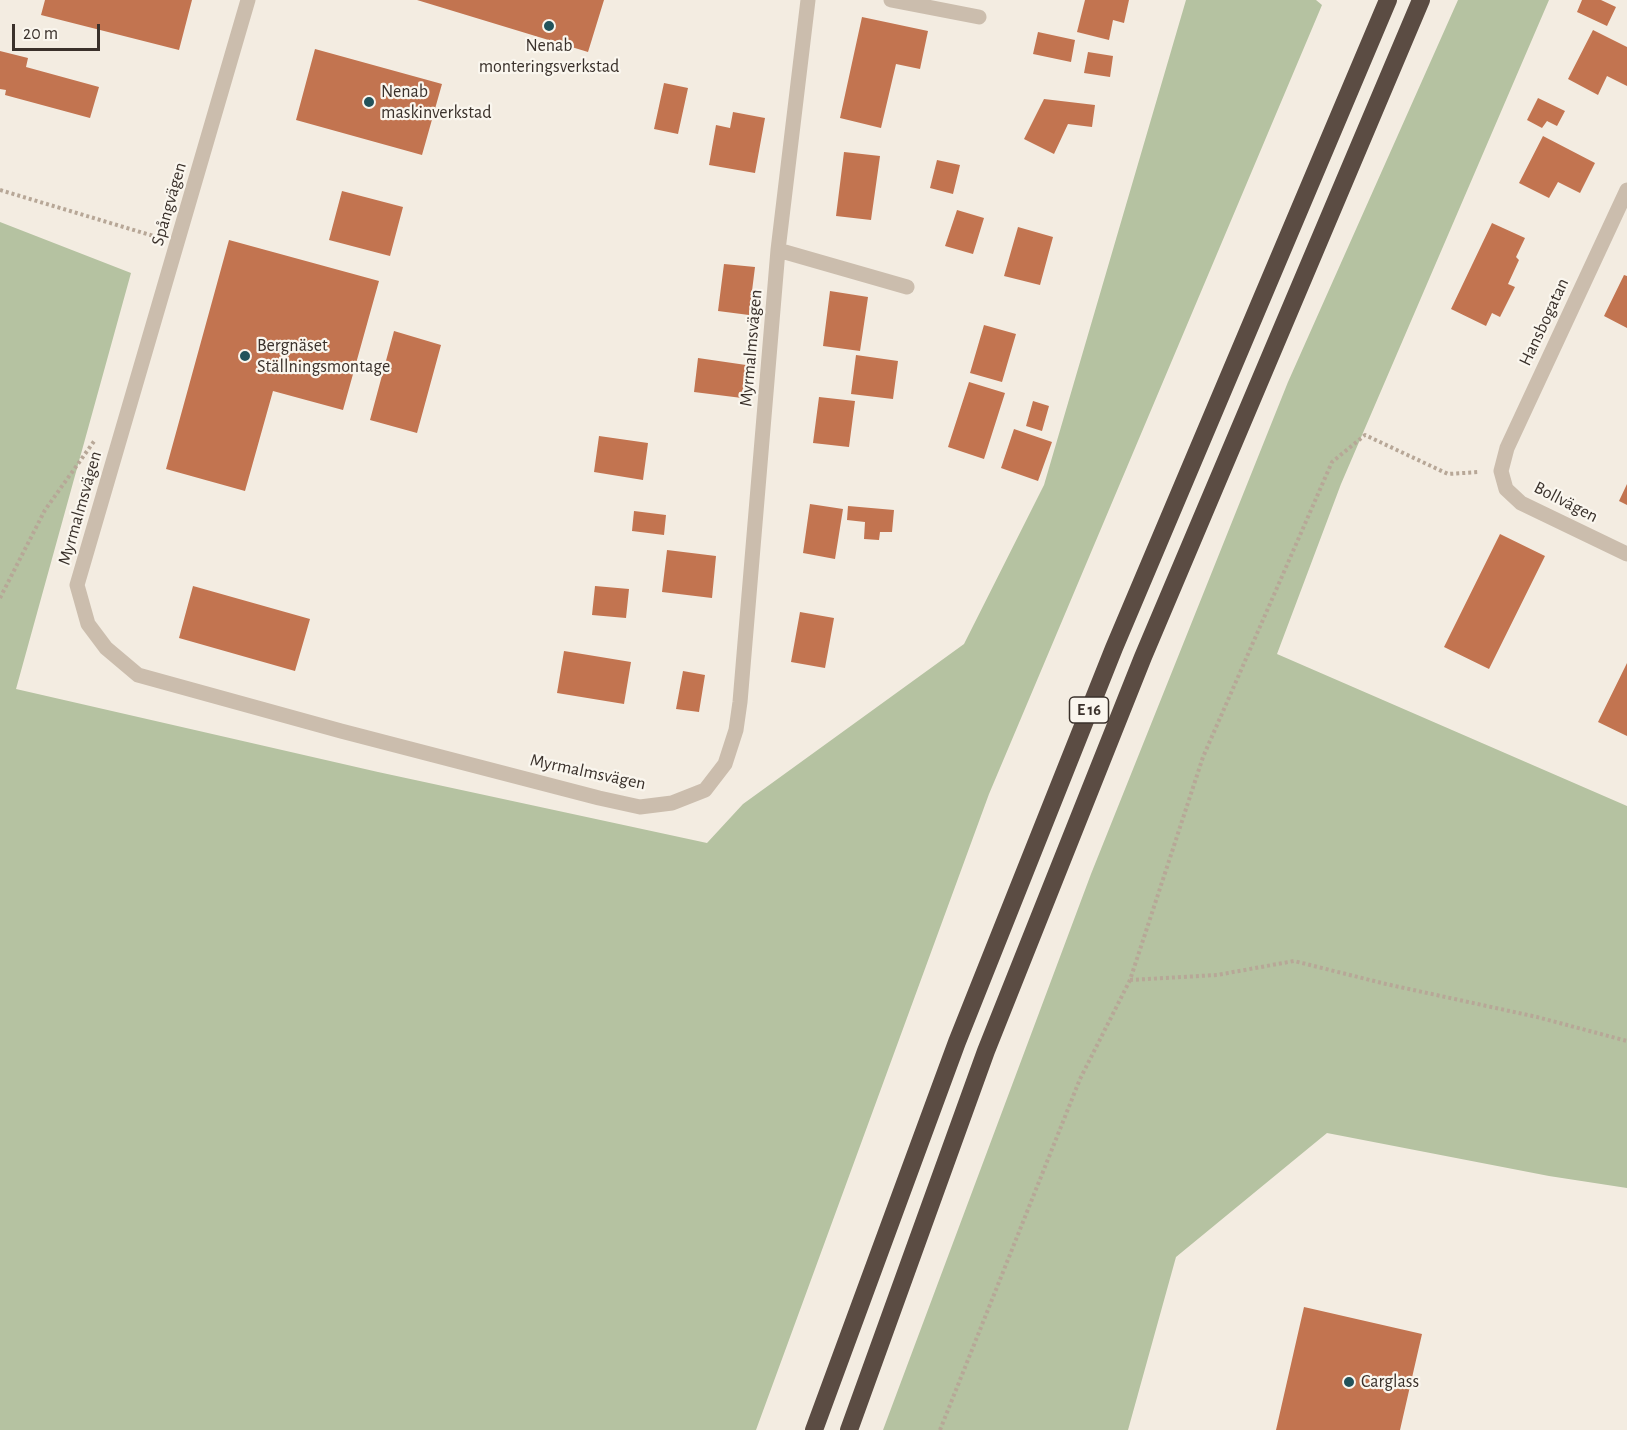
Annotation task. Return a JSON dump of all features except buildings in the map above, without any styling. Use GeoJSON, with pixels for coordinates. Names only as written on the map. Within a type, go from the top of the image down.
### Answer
{"type":"FeatureCollection","features":[{"type":"Feature","properties":{"kind":"highway","name":"E 16"},"geometry":{"type":"LineString","coordinates":[[814,1430],[957,1042],[1114,648],[1388,0]]}},
{"type":"Feature","properties":{"kind":"highway","name":"E 16"},"geometry":{"type":"LineString","coordinates":[[849,1430],[986,1051],[1125,701],[1421,0]]}},
{"type":"Feature","properties":{"kind":"street","name":"Spångvägen"},"geometry":{"type":"LineString","coordinates":[[126,418],[248,0]]}},
{"type":"Feature","properties":{"kind":"street","name":"Myrmalmsvägen"},"geometry":{"type":"LineString","coordinates":[[126,418],[77,585],[88,624],[106,648],[138,675],[352,734],[640,807],[672,803],[705,790],[724,764],[736,730],[740,702],[778,250],[808,0]]}},
{"type":"Feature","properties":{"kind":"street"},"geometry":{"type":"LineString","coordinates":[[891,0],[979,17]]}},
{"type":"Feature","properties":{"kind":"street","name":"Hansbogatan"},"geometry":{"type":"LineString","coordinates":[[1501,471],[1507,448],[1627,190]]}},
{"type":"Feature","properties":{"kind":"street"},"geometry":{"type":"LineString","coordinates":[[778,250],[908,287]]}},
{"type":"Feature","properties":{"kind":"street","name":"Bollvägen"},"geometry":{"type":"LineString","coordinates":[[1501,471],[1506,489],[1521,503],[1627,554]]}},
{"type":"Feature","properties":{"kind":"path"},"geometry":{"type":"LineString","coordinates":[[0,190],[178,243]]}},
{"type":"Feature","properties":{"kind":"path"},"geometry":{"type":"LineString","coordinates":[[0,598],[45,510],[102,430],[126,418]]}},
{"type":"Feature","properties":{"kind":"path"},"geometry":{"type":"LineString","coordinates":[[940,1430],[1080,1079],[1130,980],[1203,757],[1332,462],[1365,435],[1448,474],[1501,471]]}},
{"type":"Feature","properties":{"kind":"path"},"geometry":{"type":"LineString","coordinates":[[1130,980],[1217,975],[1294,961],[1537,1017],[1627,1041]]}},
{"type":"Feature","properties":{"kind":"green space"},"geometry":{"type":"Polygon","coordinates":[[[1186,0],[1316,0],[1322,5],[989,794],[756,1430],[0,1430],[0,222],[131,273],[16,689],[378,772],[707,843],[743,804],[964,644],[1044,485],[1186,0]]]}},
{"type":"Feature","properties":{"kind":"green space"},"geometry":{"type":"Polygon","coordinates":[[[1458,0],[1549,0],[1341,484],[1277,654],[1627,806],[1627,1188],[1549,1176],[1327,1133],[1176,1257],[1128,1430],[883,1430],[1091,874],[1288,382],[1458,0]]]}},
{"type":"Feature","properties":{"kind":"place","name":"Nenab monteringsverkstad"},"geometry":{"type":"Point","coordinates":[549,26]}},
{"type":"Feature","properties":{"kind":"place","name":"Nenab maskinverkstad"},"geometry":{"type":"Point","coordinates":[369,102]}},
{"type":"Feature","properties":{"kind":"place","name":"Bergnäset Ställningsmontage"},"geometry":{"type":"Point","coordinates":[245,356]}},
{"type":"Feature","properties":{"kind":"place","name":"Carglass"},"geometry":{"type":"Point","coordinates":[1349,1382]}}]}
